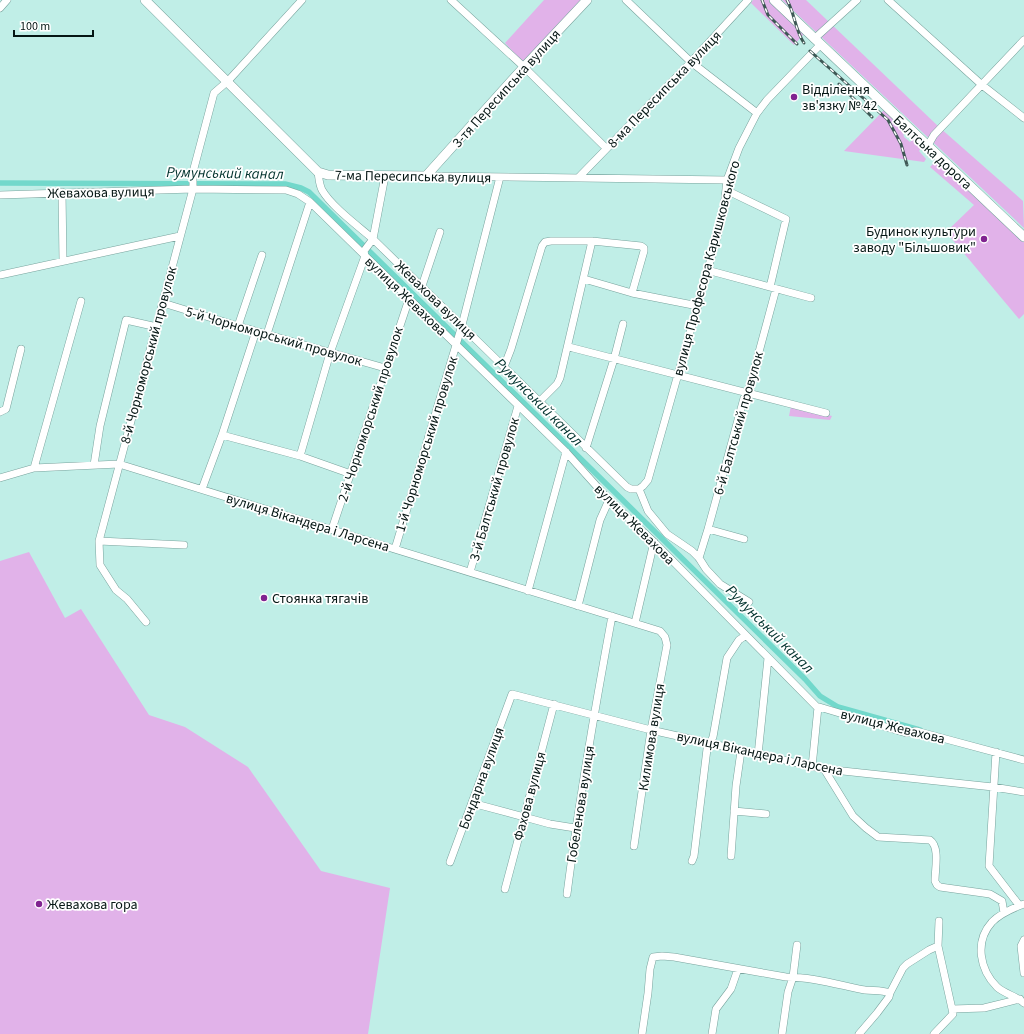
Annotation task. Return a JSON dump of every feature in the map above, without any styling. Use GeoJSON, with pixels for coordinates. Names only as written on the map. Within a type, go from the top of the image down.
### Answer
{"type":"FeatureCollection","features":[{"type":"Feature","properties":{"kind":"main road","name":"7-ма Пересипська вулиця"},"geometry":{"type":"LineString","coordinates":[[145,0],[318,172],[328,175],[426,176]]}},
{"type":"Feature","properties":{"kind":"main road","name":"3-тя Пересипська вулиця"},"geometry":{"type":"LineString","coordinates":[[426,176],[586,0]]}},
{"type":"Feature","properties":{"kind":"main road","name":"Балтська дорога"},"geometry":{"type":"LineString","coordinates":[[774,0],[927,147],[1024,237]]}},
{"type":"Feature","properties":{"kind":"street"},"geometry":{"type":"LineString","coordinates":[[0,8],[7,0]]}},
{"type":"Feature","properties":{"kind":"street"},"geometry":{"type":"LineString","coordinates":[[452,0],[524,67],[606,148]]}},
{"type":"Feature","properties":{"kind":"street"},"geometry":{"type":"LineString","coordinates":[[626,0],[691,62],[757,113]]}},
{"type":"Feature","properties":{"kind":"street","name":"8-ма Пересипська вулиця"},"geometry":{"type":"LineString","coordinates":[[579,177],[691,62],[748,0]]}},
{"type":"Feature","properties":{"kind":"street","name":"вулиця Професора Каришковського"},"geometry":{"type":"LineString","coordinates":[[639,489],[648,480],[698,306],[723,214],[728,180],[739,148],[757,113],[767,100],[817,42],[857,0]]}},
{"type":"Feature","properties":{"kind":"street"},"geometry":{"type":"LineString","coordinates":[[888,0],[982,85],[1024,118]]}},
{"type":"Feature","properties":{"kind":"street","name":"8-й Чорноморський провулок"},"geometry":{"type":"LineString","coordinates":[[146,622],[127,599],[116,590],[100,565],[100,541],[119,464],[193,189],[193,172],[214,93],[228,81],[300,1]]}},
{"type":"Feature","properties":{"kind":"street"},"geometry":{"type":"LineString","coordinates":[[927,147],[934,135],[1024,40]]}},
{"type":"Feature","properties":{"kind":"street","name":"Жевахова вулиця"},"geometry":{"type":"LineString","coordinates":[[318,172],[321,189],[326,197],[422,286],[461,326],[627,487],[631,489],[639,489]]}},
{"type":"Feature","properties":{"kind":"street"},"geometry":{"type":"LineString","coordinates":[[300,456],[330,352],[365,253],[372,240],[385,176]]}},
{"type":"Feature","properties":{"kind":"street","name":"7-ма Пересипська вулиця"},"geometry":{"type":"LineString","coordinates":[[426,176],[728,180]]}},
{"type":"Feature","properties":{"kind":"street","name":"1-й Чорноморський провулок"},"geometry":{"type":"LineString","coordinates":[[395,549],[461,326],[500,177]]}},
{"type":"Feature","properties":{"kind":"street","name":"Жевахова вулиця"},"geometry":{"type":"LineString","coordinates":[[0,194],[193,189],[286,190],[298,194]]}},
{"type":"Feature","properties":{"kind":"street","name":"6-й Балтський провулок"},"geometry":{"type":"LineString","coordinates":[[699,558],[744,398],[747,393],[773,288],[786,219],[726,190]]}},
{"type":"Feature","properties":{"kind":"street"},"geometry":{"type":"LineString","coordinates":[[62,192],[63,261]]}},
{"type":"Feature","properties":{"kind":"street","name":"вулиця Жевахова"},"geometry":{"type":"LineString","coordinates":[[298,194],[310,202],[365,253],[409,299],[456,342],[518,406],[566,452],[609,500],[654,542],[745,636],[818,707],[906,733],[916,732],[1024,760]]}},
{"type":"Feature","properties":{"kind":"street"},"geometry":{"type":"LineString","coordinates":[[267,334],[310,202]]}},
{"type":"Feature","properties":{"kind":"street"},"geometry":{"type":"LineString","coordinates":[[422,286],[440,232]]}},
{"type":"Feature","properties":{"kind":"street"},"geometry":{"type":"LineString","coordinates":[[0,275],[180,236]]}},
{"type":"Feature","properties":{"kind":"street"},"geometry":{"type":"LineString","coordinates":[[540,402],[557,384],[560,378],[569,347],[592,241]]}},
{"type":"Feature","properties":{"kind":"street"},"geometry":{"type":"LineString","coordinates":[[504,367],[511,349],[542,246],[545,242],[592,241],[641,246],[644,248],[632,293]]}},
{"type":"Feature","properties":{"kind":"street"},"geometry":{"type":"LineString","coordinates":[[238,326],[262,255]]}},
{"type":"Feature","properties":{"kind":"street"},"geometry":{"type":"LineString","coordinates":[[707,270],[811,298]]}},
{"type":"Feature","properties":{"kind":"street"},"geometry":{"type":"LineString","coordinates":[[584,279],[632,293],[698,306]]}},
{"type":"Feature","properties":{"kind":"street","name":"2-й Чорноморський провулок"},"geometry":{"type":"LineString","coordinates":[[332,529],[409,299]]}},
{"type":"Feature","properties":{"kind":"street"},"geometry":{"type":"LineString","coordinates":[[34,468],[80,301]]}},
{"type":"Feature","properties":{"kind":"street","name":"5-й Чорноморський провулок"},"geometry":{"type":"LineString","coordinates":[[163,303],[385,368]]}},
{"type":"Feature","properties":{"kind":"street"},"geometry":{"type":"LineString","coordinates":[[94,464],[100,426],[126,320],[157,327]]}},
{"type":"Feature","properties":{"kind":"street"},"geometry":{"type":"LineString","coordinates":[[586,448],[614,359],[623,324]]}},
{"type":"Feature","properties":{"kind":"street"},"geometry":{"type":"LineString","coordinates":[[202,489],[222,435],[256,331]]}},
{"type":"Feature","properties":{"kind":"street"},"geometry":{"type":"LineString","coordinates":[[569,347],[826,413]]}},
{"type":"Feature","properties":{"kind":"street"},"geometry":{"type":"LineString","coordinates":[[0,412],[6,409],[21,349]]}},
{"type":"Feature","properties":{"kind":"street","name":"3-й Балтський провулок"},"geometry":{"type":"LineString","coordinates":[[470,572],[518,406]]}},
{"type":"Feature","properties":{"kind":"street"},"geometry":{"type":"LineString","coordinates":[[222,435],[300,456],[351,474]]}},
{"type":"Feature","properties":{"kind":"street"},"geometry":{"type":"LineString","coordinates":[[528,591],[566,452]]}},
{"type":"Feature","properties":{"kind":"street","name":"вулиця Вікандера і Ларсена"},"geometry":{"type":"LineString","coordinates":[[0,478],[34,468],[119,464],[660,631]]}},
{"type":"Feature","properties":{"kind":"street"},"geometry":{"type":"LineString","coordinates":[[639,489],[648,511],[667,534],[692,551],[720,584],[749,602]]}},
{"type":"Feature","properties":{"kind":"street"},"geometry":{"type":"LineString","coordinates":[[578,606],[600,520],[609,500]]}},
{"type":"Feature","properties":{"kind":"street"},"geometry":{"type":"LineString","coordinates":[[708,529],[744,539]]}},
{"type":"Feature","properties":{"kind":"street"},"geometry":{"type":"LineString","coordinates":[[100,541],[184,545]]}},
{"type":"Feature","properties":{"kind":"street"},"geometry":{"type":"LineString","coordinates":[[635,623],[654,542]]}},
{"type":"Feature","properties":{"kind":"street"},"geometry":{"type":"LineString","coordinates":[[594,714],[612,616]]}},
{"type":"Feature","properties":{"kind":"street","name":"Килимова вулиця"},"geometry":{"type":"LineString","coordinates":[[634,846],[651,730],[667,645],[665,637],[660,631]]}},
{"type":"Feature","properties":{"kind":"street"},"geometry":{"type":"LineString","coordinates":[[692,861],[694,856],[708,749],[713,737],[727,658],[739,640],[745,636]]}},
{"type":"Feature","properties":{"kind":"street"},"geometry":{"type":"LineString","coordinates":[[758,755],[768,658]]}},
{"type":"Feature","properties":{"kind":"street","name":"вулиця Вікандера і Ларсена"},"geometry":{"type":"LineString","coordinates":[[512,694],[651,730],[812,767],[993,787],[1024,792]]}},
{"type":"Feature","properties":{"kind":"street","name":"Бондарна вулиця"},"geometry":{"type":"LineString","coordinates":[[450,862],[512,694]]}},
{"type":"Feature","properties":{"kind":"street","name":"Фахова вулиця"},"geometry":{"type":"LineString","coordinates":[[505,889],[554,704]]}},
{"type":"Feature","properties":{"kind":"street"},"geometry":{"type":"LineString","coordinates":[[812,767],[818,707]]}},
{"type":"Feature","properties":{"kind":"street","name":"Гобеленова вулиця"},"geometry":{"type":"LineString","coordinates":[[567,894],[575,828],[594,714]]}},
{"type":"Feature","properties":{"kind":"street"},"geometry":{"type":"LineString","coordinates":[[731,856],[736,786],[741,751]]}},
{"type":"Feature","properties":{"kind":"street"},"geometry":{"type":"LineString","coordinates":[[996,752],[989,866],[1022,905],[1004,913],[991,923],[982,940],[981,953],[985,970],[998,988],[1023,1000]]}},
{"type":"Feature","properties":{"kind":"street"},"geometry":{"type":"LineString","coordinates":[[824,769],[853,816],[878,837],[930,840],[934,843],[936,848],[935,881],[937,885],[940,887],[990,894],[1002,901],[1004,913]]}},
{"type":"Feature","properties":{"kind":"street"},"geometry":{"type":"LineString","coordinates":[[472,803],[550,824],[575,828]]}},
{"type":"Feature","properties":{"kind":"street"},"geometry":{"type":"LineString","coordinates":[[734,811],[766,814]]}},
{"type":"Feature","properties":{"kind":"street"},"geometry":{"type":"LineString","coordinates":[[934,1034],[953,1014],[938,946],[939,921]]}},
{"type":"Feature","properties":{"kind":"street"},"geometry":{"type":"LineString","coordinates":[[1024,940],[1021,946],[1024,973]]}},
{"type":"Feature","properties":{"kind":"street"},"geometry":{"type":"LineString","coordinates":[[782,1034],[788,992],[793,977],[798,945]]}},
{"type":"Feature","properties":{"kind":"street"},"geometry":{"type":"LineString","coordinates":[[859,1034],[889,997],[890,992],[903,968],[929,950],[938,946]]}},
{"type":"Feature","properties":{"kind":"street"},"geometry":{"type":"LineString","coordinates":[[642,1034],[650,969],[653,957],[662,956],[786,977],[804,977],[867,990],[881,990],[890,992]]}},
{"type":"Feature","properties":{"kind":"street"},"geometry":{"type":"LineString","coordinates":[[712,1034],[716,1009],[730,989],[738,969]]}},
{"type":"Feature","properties":{"kind":"street"},"geometry":{"type":"LineString","coordinates":[[952,1009],[984,1008],[1023,1000]]}},
{"type":"Feature","properties":{"kind":"shaded area"},"geometry":{"type":"Polygon","coordinates":[[[544,0],[582,0],[524,64],[505,43],[544,0]]]}},
{"type":"Feature","properties":{"kind":"shaded area"},"geometry":{"type":"Polygon","coordinates":[[[753,0],[769,0],[804,34],[794,45],[751,3],[753,0]]]}},
{"type":"Feature","properties":{"kind":"shaded area"},"geometry":{"type":"Polygon","coordinates":[[[782,0],[806,0],[939,127],[1023,201],[1024,228],[782,0]]]}},
{"type":"Feature","properties":{"kind":"shaded area"},"geometry":{"type":"Polygon","coordinates":[[[884,110],[902,126],[904,137],[910,142],[915,137],[924,145],[919,151],[926,159],[924,162],[844,151],[884,110]]]}},
{"type":"Feature","properties":{"kind":"shaded area"},"geometry":{"type":"Polygon","coordinates":[[[938,159],[1024,241],[1024,314],[1019,319],[946,232],[974,205],[930,167],[938,159]]]}},
{"type":"Feature","properties":{"kind":"shaded area"},"geometry":{"type":"Polygon","coordinates":[[[791,406],[832,416],[830,420],[789,416],[791,406]]]}},
{"type":"Feature","properties":{"kind":"shaded area"},"geometry":{"type":"Polygon","coordinates":[[[29,552],[65,618],[81,609],[149,715],[185,727],[248,767],[321,871],[390,888],[368,1034],[0,1034],[0,561],[29,552]]]}},
{"type":"Feature","properties":{"kind":"waterway","name":"Румунський канал"},"geometry":{"type":"LineString","coordinates":[[0,183],[285,184],[301,188],[309,192],[805,679],[820,696],[838,707],[920,730]]}},
{"type":"Feature","properties":{"kind":"railway"},"geometry":{"type":"LineString","coordinates":[[762,0],[768,15],[797,44]]}},
{"type":"Feature","properties":{"kind":"railway"},"geometry":{"type":"LineString","coordinates":[[787,0],[804,43]]}},
{"type":"Feature","properties":{"kind":"railway"},"geometry":{"type":"LineString","coordinates":[[810,51],[888,120],[901,144],[907,165]]}},
{"type":"Feature","properties":{"kind":"railway"},"geometry":{"type":"LineString","coordinates":[[839,84],[872,117]]}},
{"type":"Feature","properties":{"kind":"place","name":"Відділення зв'язку № 42"},"geometry":{"type":"Point","coordinates":[794,97]}},
{"type":"Feature","properties":{"kind":"place","name":"Будинок культури заводу \"Більшовик\""},"geometry":{"type":"Point","coordinates":[984,239]}},
{"type":"Feature","properties":{"kind":"place","name":"Стоянка тягачів"},"geometry":{"type":"Point","coordinates":[264,598]}},
{"type":"Feature","properties":{"kind":"place","name":"Жевахова гора"},"geometry":{"type":"Point","coordinates":[39,904]}}]}
